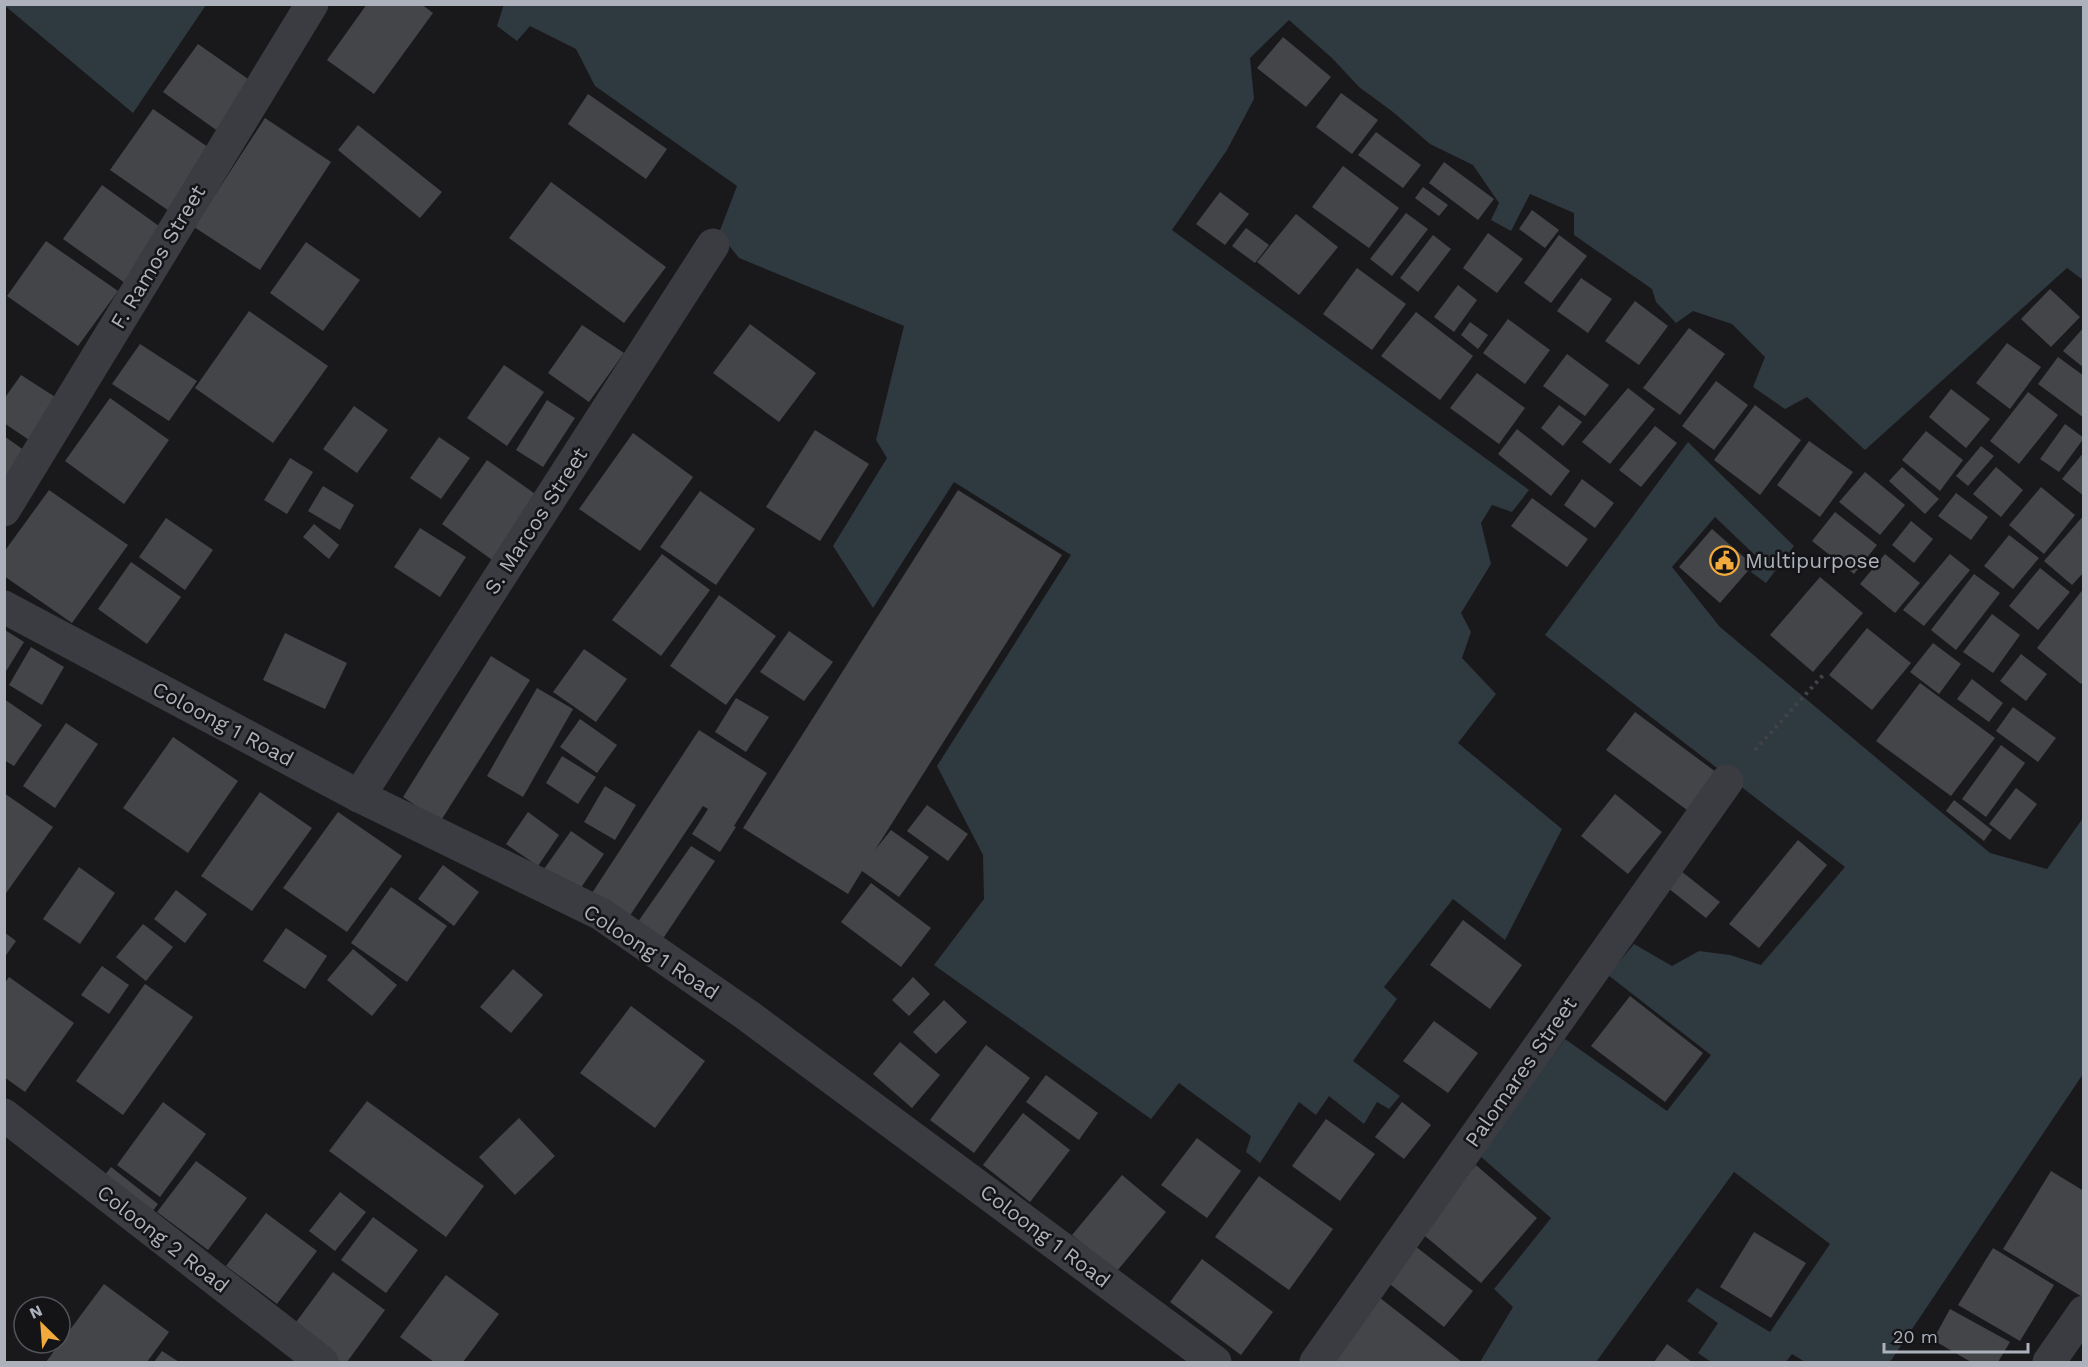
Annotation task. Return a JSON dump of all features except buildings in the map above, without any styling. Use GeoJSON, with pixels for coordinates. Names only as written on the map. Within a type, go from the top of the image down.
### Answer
{"type":"FeatureCollection","features":[{"type":"Feature","properties":{"kind":"street","name":"F. Ramos Street"},"geometry":{"type":"LineString","coordinates":[[4,510],[312,4]]}},
{"type":"Feature","properties":{"kind":"street","name":"S. Marcos Street"},"geometry":{"type":"LineString","coordinates":[[359,796],[713,245]]}},
{"type":"Feature","properties":{"kind":"street","name":"Coloong 1 Road"},"geometry":{"type":"LineString","coordinates":[[4,607],[359,796],[601,914],[747,1015],[1215,1362]]}},
{"type":"Feature","properties":{"kind":"street","name":"Palomares Street"},"geometry":{"type":"LineString","coordinates":[[1316,1362],[1727,782]]}},
{"type":"Feature","properties":{"kind":"street","name":"Coloong 2 Road"},"geometry":{"type":"LineString","coordinates":[[4,1115],[322,1362]]}},
{"type":"Feature","properties":{"kind":"street"},"geometry":{"type":"LineString","coordinates":[[2049,1362],[2084,1312]]}},
{"type":"Feature","properties":{"kind":"path"},"geometry":{"type":"LineString","coordinates":[[1727,782],[1825,672]]}},
{"type":"Feature","properties":{"kind":"shaded area"},"geometry":{"type":"Polygon","coordinates":[[[5,4],[206,5],[133,113],[5,4]]]}},
{"type":"Feature","properties":{"kind":"shaded area"},"geometry":{"type":"Polygon","coordinates":[[[504,4],[2083,5],[2083,280],[2067,268],[1865,450],[1807,397],[1785,409],[1753,387],[1765,357],[1732,324],[1693,311],[1676,323],[1656,302],[1652,289],[1574,235],[1574,213],[1530,194],[1511,231],[1491,220],[1499,203],[1473,165],[1430,144],[1359,87],[1332,58],[1289,20],[1250,58],[1254,99],[1227,150],[1172,230],[1529,490],[1512,512],[1492,505],[1481,523],[1491,564],[1461,613],[1471,632],[1462,658],[1496,694],[1458,743],[1562,829],[1505,940],[1453,899],[1384,987],[1397,999],[1353,1061],[1400,1096],[1389,1109],[1377,1102],[1364,1124],[1329,1096],[1316,1115],[1299,1102],[1260,1163],[1246,1152],[1251,1136],[1179,1083],[1151,1119],[934,965],[984,899],[983,855],[937,766],[1071,555],[954,482],[873,608],[833,546],[887,458],[876,440],[904,326],[739,258],[719,233],[737,186],[595,86],[576,49],[530,26],[517,41],[497,26],[504,4]]]}},
{"type":"Feature","properties":{"kind":"shaded area"},"geometry":{"type":"Polygon","coordinates":[[[1688,442],[1794,546],[1766,583],[1751,572],[1759,559],[1715,517],[1672,567],[1720,627],[1990,853],[2047,869],[2083,818],[2083,1074],[1890,1362],[1805,1362],[1792,1354],[1786,1362],[1711,1362],[1698,1353],[1718,1323],[1687,1301],[1697,1288],[1770,1332],[1830,1244],[1734,1172],[1596,1362],[1480,1362],[1513,1307],[1494,1289],[1551,1218],[1479,1155],[1565,1039],[1667,1111],[1711,1055],[1608,975],[1634,944],[1672,966],[1699,951],[1730,955],[1761,965],[1845,867],[1545,635],[1688,442]]]}},
{"type":"Feature","properties":{"kind":"place","name":"Multipurpose"},"geometry":{"type":"Point","coordinates":[1724,561]}}]}
